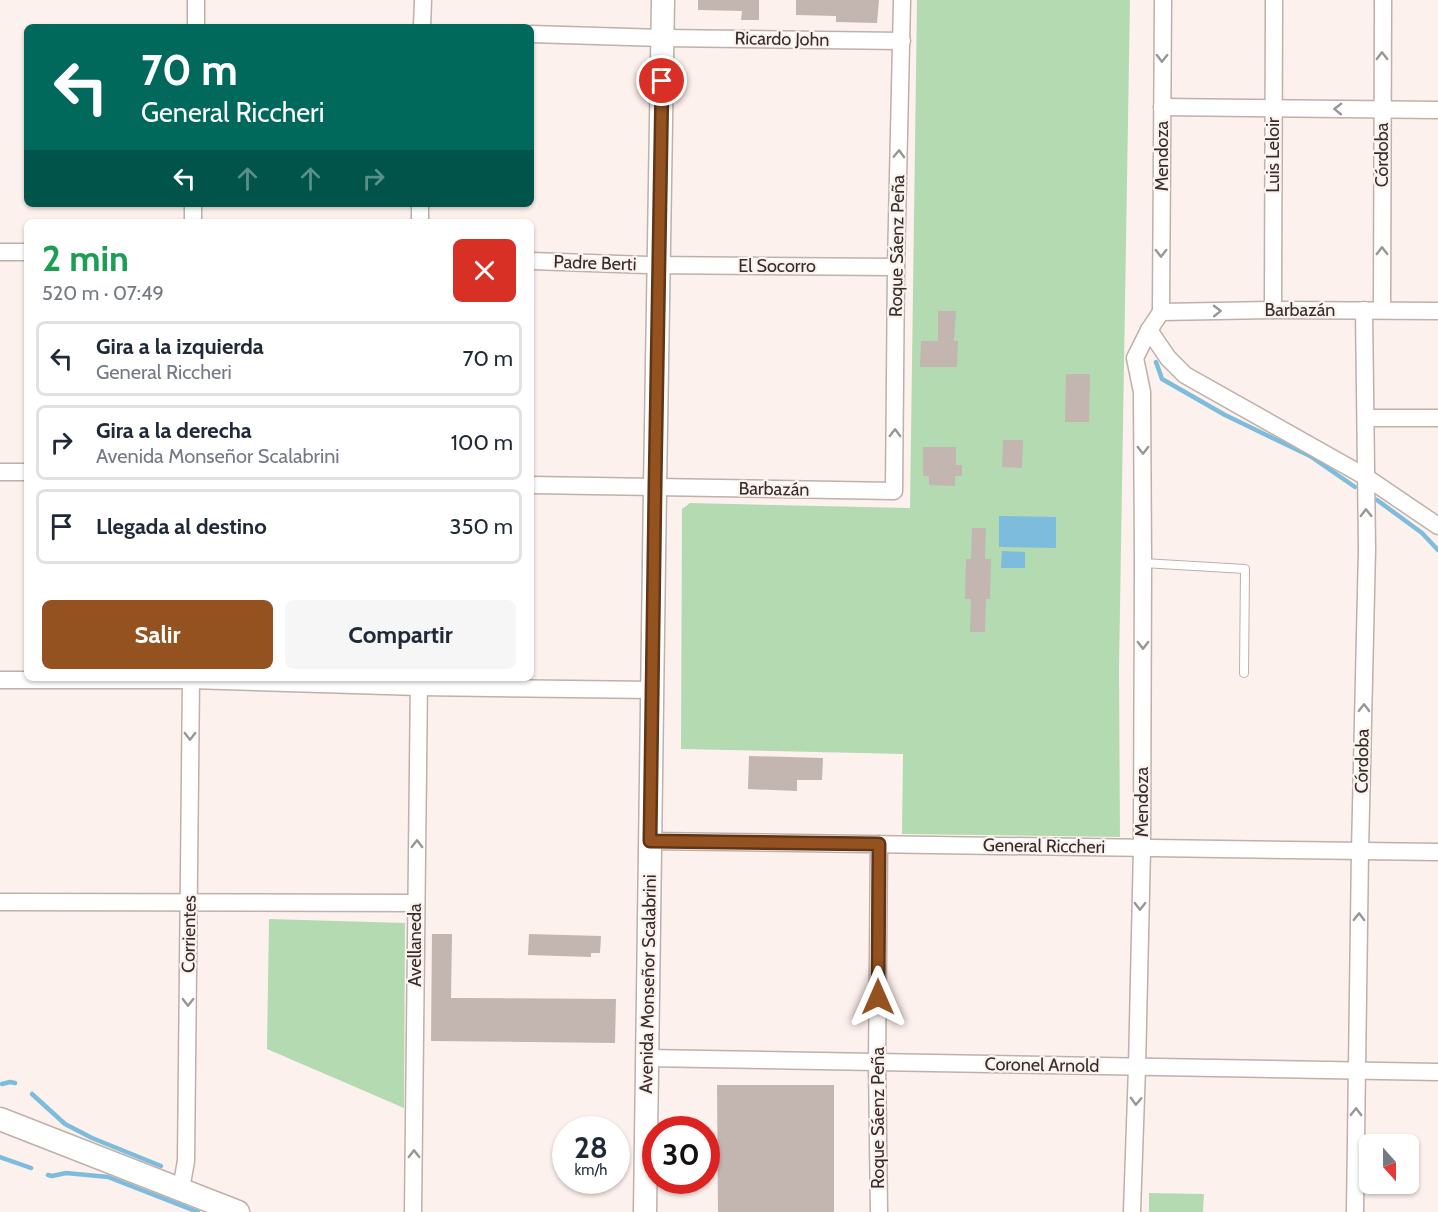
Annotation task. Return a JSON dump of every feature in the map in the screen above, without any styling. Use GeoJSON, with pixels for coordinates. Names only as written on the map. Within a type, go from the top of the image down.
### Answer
{"type":"FeatureCollection","features":[{"type":"Feature","properties":{"kind":"main road","name":"Avenida Monseñor Scalabrini"},"geometry":{"type":"LineString","coordinates":[[645,1212],[663,0]]}},
{"type":"Feature","properties":{"kind":"main road"},"geometry":{"type":"LineString","coordinates":[[0,1118],[238,1212]]}},
{"type":"Feature","properties":{"kind":"street"},"geometry":{"type":"LineString","coordinates":[[196,0],[196,24]]}},
{"type":"Feature","properties":{"kind":"street"},"geometry":{"type":"LineString","coordinates":[[422,24],[423,0]]}},
{"type":"Feature","properties":{"kind":"street","name":"Roque Sáenz Peña"},"geometry":{"type":"LineString","coordinates":[[894,491],[902,0]]}},
{"type":"Feature","properties":{"kind":"street","name":"Mendoza"},"geometry":{"type":"LineString","coordinates":[[1132,1212],[1142,848],[1142,392],[1135,358],[1161,312],[1163,0]]}},
{"type":"Feature","properties":{"kind":"street","name":"Luis Leloir"},"geometry":{"type":"LineString","coordinates":[[1273,310],[1274,0]]}},
{"type":"Feature","properties":{"kind":"street","name":"Córdoba"},"geometry":{"type":"LineString","coordinates":[[1382,310],[1383,0]]}},
{"type":"Feature","properties":{"kind":"street","name":"Ricardo John"},"geometry":{"type":"LineString","coordinates":[[534,34],[902,41]]}},
{"type":"Feature","properties":{"kind":"street"},"geometry":{"type":"LineString","coordinates":[[1162,107],[1438,110]]}},
{"type":"Feature","properties":{"kind":"street"},"geometry":{"type":"LineString","coordinates":[[0,252],[24,252]]}},
{"type":"Feature","properties":{"kind":"street","name":"Padre Berti"},"geometry":{"type":"LineString","coordinates":[[534,261],[659,265]]}},
{"type":"Feature","properties":{"kind":"street","name":"El Socorro"},"geometry":{"type":"LineString","coordinates":[[659,265],[896,267]]}},
{"type":"Feature","properties":{"kind":"street","name":"Córdoba"},"geometry":{"type":"LineString","coordinates":[[1355,1212],[1367,549],[1364,310]]}},
{"type":"Feature","properties":{"kind":"street","name":"Barbazán"},"geometry":{"type":"LineString","coordinates":[[1161,312],[1438,311]]}},
{"type":"Feature","properties":{"kind":"street"},"geometry":{"type":"LineString","coordinates":[[1149,330],[1168,358],[1185,375],[1366,477],[1438,526]]}},
{"type":"Feature","properties":{"kind":"street"},"geometry":{"type":"LineString","coordinates":[[1366,418],[1438,418]]}},
{"type":"Feature","properties":{"kind":"street"},"geometry":{"type":"LineString","coordinates":[[0,472],[24,472]]}},
{"type":"Feature","properties":{"kind":"street","name":"Barbazán"},"geometry":{"type":"LineString","coordinates":[[534,485],[894,491]]}},
{"type":"Feature","properties":{"kind":"street"},"geometry":{"type":"LineString","coordinates":[[0,680],[24,680]]}},
{"type":"Feature","properties":{"kind":"street","name":"Corrientes"},"geometry":{"type":"LineString","coordinates":[[180,1189],[186,1161],[190,902],[190,681]]}},
{"type":"Feature","properties":{"kind":"street"},"geometry":{"type":"LineString","coordinates":[[343,681],[652,690]]}},
{"type":"Feature","properties":{"kind":"street","name":"Avellaneda"},"geometry":{"type":"LineString","coordinates":[[413,1212],[419,682]]}},
{"type":"Feature","properties":{"kind":"street","name":"General Riccheri"},"geometry":{"type":"LineString","coordinates":[[650,841],[1438,852]]}},
{"type":"Feature","properties":{"kind":"street","name":"Roque Sáenz Peña"},"geometry":{"type":"LineString","coordinates":[[879,844],[877,1062],[879,1212]]}},
{"type":"Feature","properties":{"kind":"street"},"geometry":{"type":"LineString","coordinates":[[0,902],[416,903]]}},
{"type":"Feature","properties":{"kind":"street","name":"Coronel Arnold"},"geometry":{"type":"LineString","coordinates":[[646,1058],[1438,1072]]}},
{"type":"Feature","properties":{"kind":"lane"},"geometry":{"type":"LineString","coordinates":[[1143,563],[1245,569],[1244,673]]}},
{"type":"Feature","properties":{"kind":"green space"},"geometry":{"type":"Polygon","coordinates":[[[917,0],[1130,0],[1119,669],[1120,837],[902,834],[903,754],[681,749],[682,509],[690,503],[910,508],[917,0]]]}},
{"type":"Feature","properties":{"kind":"green space"},"geometry":{"type":"Polygon","coordinates":[[[269,919],[405,923],[404,1108],[267,1049],[269,919]]]}},
{"type":"Feature","properties":{"kind":"green space"},"geometry":{"type":"Polygon","coordinates":[[[1149,1193],[1204,1194],[1203,1212],[1149,1212],[1149,1193]]]}},
{"type":"Feature","properties":{"kind":"water"},"geometry":{"type":"Polygon","coordinates":[[[999,516],[1056,517],[1056,548],[999,547],[999,516]]]}},
{"type":"Feature","properties":{"kind":"water"},"geometry":{"type":"Polygon","coordinates":[[[1002,551],[1025,552],[1025,568],[1001,568],[1002,551]]]}},
{"type":"Feature","properties":{"kind":"building"},"geometry":{"type":"Polygon","coordinates":[[[698,0],[759,0],[759,20],[741,20],[742,11],[698,10],[698,0]]]}},
{"type":"Feature","properties":{"kind":"building"},"geometry":{"type":"Polygon","coordinates":[[[796,0],[879,0],[877,23],[836,22],[836,16],[796,15],[796,0]]]}},
{"type":"Feature","properties":{"kind":"building"},"geometry":{"type":"Polygon","coordinates":[[[938,311],[956,311],[954,341],[958,341],[957,367],[920,367],[921,341],[938,341],[938,311]]]}},
{"type":"Feature","properties":{"kind":"building"},"geometry":{"type":"Polygon","coordinates":[[[1066,374],[1090,374],[1089,422],[1065,422],[1066,374]]]}},
{"type":"Feature","properties":{"kind":"building"},"geometry":{"type":"Polygon","coordinates":[[[1003,440],[1023,440],[1022,468],[1002,467],[1003,440]]]}},
{"type":"Feature","properties":{"kind":"building"},"geometry":{"type":"Polygon","coordinates":[[[923,447],[956,447],[956,465],[962,465],[962,476],[955,476],[955,486],[929,485],[929,476],[923,476],[923,447]]]}},
{"type":"Feature","properties":{"kind":"building"},"geometry":{"type":"Polygon","coordinates":[[[972,528],[986,528],[985,559],[991,559],[990,599],[986,599],[985,632],[970,632],[971,599],[965,599],[966,559],[971,559],[972,528]]]}},
{"type":"Feature","properties":{"kind":"building"},"geometry":{"type":"Polygon","coordinates":[[[749,756],[823,758],[822,780],[797,780],[797,791],[748,789],[749,756]]]}},
{"type":"Feature","properties":{"kind":"building"},"geometry":{"type":"Polygon","coordinates":[[[432,934],[452,934],[451,998],[616,999],[615,1043],[431,1041],[432,934]]]}},
{"type":"Feature","properties":{"kind":"building"},"geometry":{"type":"Polygon","coordinates":[[[529,934],[601,936],[600,953],[591,953],[591,957],[528,955],[529,934]]]}},
{"type":"Feature","properties":{"kind":"building"},"geometry":{"type":"Polygon","coordinates":[[[717,1085],[834,1085],[834,1212],[718,1212],[720,1116],[717,1116],[717,1085]]]}},
{"type":"Feature","properties":{"kind":"waterway"},"geometry":{"type":"LineString","coordinates":[[1156,362],[1162,379],[1225,415],[1310,456],[1355,487]]}},
{"type":"Feature","properties":{"kind":"waterway"},"geometry":{"type":"LineString","coordinates":[[1377,500],[1422,533],[1438,550]]}},
{"type":"Feature","properties":{"kind":"waterway"},"geometry":{"type":"LineString","coordinates":[[2,1084],[15,1083]]}},
{"type":"Feature","properties":{"kind":"waterway"},"geometry":{"type":"LineString","coordinates":[[32,1094],[65,1124],[92,1138],[161,1166]]}},
{"type":"Feature","properties":{"kind":"waterway"},"geometry":{"type":"LineString","coordinates":[[0,1157],[31,1168]]}},
{"type":"Feature","properties":{"kind":"waterway"},"geometry":{"type":"LineString","coordinates":[[48,1175],[66,1173],[108,1177],[198,1212]]}},
{"type":"Feature","properties":{"kind":"route"},"geometry":{"type":"LineString","coordinates":[[662,81],[650,841],[879,844],[878,997]]}}]}
